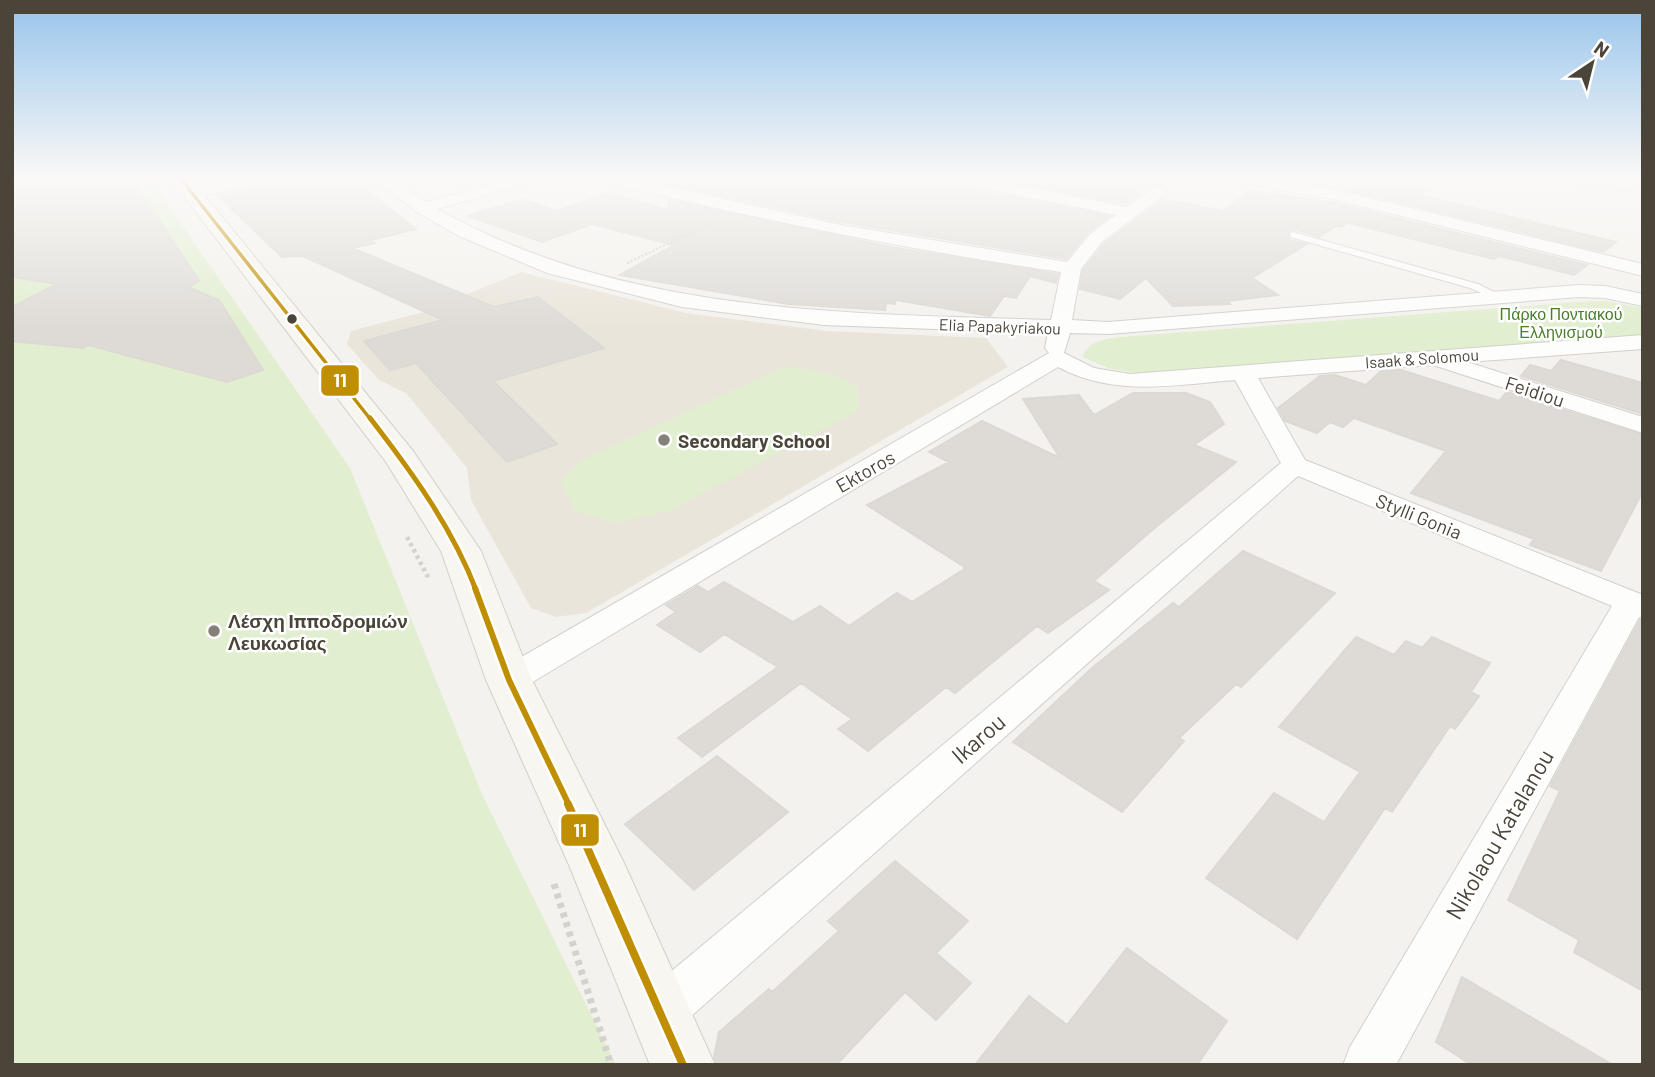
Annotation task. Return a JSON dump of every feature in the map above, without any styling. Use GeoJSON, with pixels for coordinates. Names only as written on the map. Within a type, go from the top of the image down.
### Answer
{"type":"FeatureCollection","features":[{"type":"Feature","properties":{"kind":"main road"},"geometry":{"type":"LineString","coordinates":[[221,229],[401,458],[461,551],[509,680],[597,865],[672,1038]]}},
{"type":"Feature","properties":{"kind":"street","name":"Elia Papakyriakou"},"geometry":{"type":"LineString","coordinates":[[460,229],[543,265],[682,301],[865,322],[1062,328],[1181,324],[1590,291],[1643,300]]}},
{"type":"Feature","properties":{"kind":"street"},"geometry":{"type":"LineString","coordinates":[[841,229],[977,255],[1072,268]]}},
{"type":"Feature","properties":{"kind":"street"},"geometry":{"type":"LineString","coordinates":[[1106,229],[1072,268],[1056,350],[1057,358],[1088,374],[1130,381],[1242,372],[1295,465]]}},
{"type":"Feature","properties":{"kind":"street"},"geometry":{"type":"LineString","coordinates":[[1476,229],[1643,270]]}},
{"type":"Feature","properties":{"kind":"street","name":"Isaak & Solomou"},"geometry":{"type":"LineString","coordinates":[[1242,372],[1643,342]]}},
{"type":"Feature","properties":{"kind":"street"},"geometry":{"type":"LineString","coordinates":[[1602,345],[1643,357]]}},
{"type":"Feature","properties":{"kind":"street","name":"Feidiou"},"geometry":{"type":"LineString","coordinates":[[1427,357],[1643,425]]}},
{"type":"Feature","properties":{"kind":"street","name":"Ektoros"},"geometry":{"type":"LineString","coordinates":[[509,680],[1057,358]]}},
{"type":"Feature","properties":{"kind":"street","name":"Stylli Gonia"},"geometry":{"type":"LineString","coordinates":[[1295,465],[1637,605]]}},
{"type":"Feature","properties":{"kind":"street","name":"Ikarou"},"geometry":{"type":"LineString","coordinates":[[672,1038],[1295,465]]}},
{"type":"Feature","properties":{"kind":"street","name":"Nikolaou Katalanou"},"geometry":{"type":"LineString","coordinates":[[1368,1065],[1637,605]]}},
{"type":"Feature","properties":{"kind":"lane"},"geometry":{"type":"LineString","coordinates":[[1293,235],[1474,286],[1499,297]]}},
{"type":"Feature","properties":{"kind":"path"},"geometry":{"type":"LineString","coordinates":[[591,279],[698,229]]}},
{"type":"Feature","properties":{"kind":"path"},"geometry":{"type":"LineString","coordinates":[[406,535],[430,582]]}},
{"type":"Feature","properties":{"kind":"path"},"geometry":{"type":"LineString","coordinates":[[553,882],[611,1065]]}},
{"type":"Feature","properties":{"kind":"shaded area","name":"Secondary School"},"geometry":{"type":"Polygon","coordinates":[[[521,272],[686,313],[827,331],[986,338],[1008,367],[586,613],[556,617],[531,608],[471,500],[467,468],[407,394],[379,380],[347,344],[351,331],[424,312],[521,272]]]}},
{"type":"Feature","properties":{"kind":"green space","name":"Λέσχη Ιπποδρομιών Λευκωσίας"},"geometry":{"type":"Polygon","coordinates":[[[12,229],[185,229],[350,468],[482,794],[616,1065],[12,1065],[12,229]]]}},
{"type":"Feature","properties":{"kind":"green space","name":"Πάρκο Ποντιακού Ελληνισμού"},"geometry":{"type":"Polygon","coordinates":[[[1592,301],[1643,308],[1643,336],[1135,373],[1108,368],[1083,357],[1085,351],[1094,344],[1121,337],[1592,301]]]}},
{"type":"Feature","properties":{"kind":"green space"},"geometry":{"type":"Polygon","coordinates":[[[783,367],[822,372],[858,387],[858,411],[669,511],[617,523],[575,511],[560,481],[584,459],[783,367]]]}},
{"type":"Feature","properties":{"kind":"building"},"geometry":{"type":"Polygon","coordinates":[[[12,229],[165,229],[199,281],[188,287],[219,300],[263,370],[227,382],[88,345],[83,348],[12,341],[12,307],[57,284],[12,277],[12,229]]]}},
{"type":"Feature","properties":{"kind":"building"},"geometry":{"type":"Polygon","coordinates":[[[253,229],[415,229],[371,240],[375,243],[352,248],[494,307],[538,297],[604,348],[493,381],[557,444],[507,462],[416,363],[390,370],[364,341],[443,320],[303,256],[282,257],[253,229]]]}},
{"type":"Feature","properties":{"kind":"building"},"geometry":{"type":"Polygon","coordinates":[[[506,229],[577,229],[542,242],[506,229]]]}},
{"type":"Feature","properties":{"kind":"building"},"geometry":{"type":"Polygon","coordinates":[[[613,229],[807,229],[891,247],[1058,274],[1056,283],[1030,276],[1016,298],[1004,296],[990,316],[896,300],[895,304],[886,303],[885,310],[788,304],[620,275],[674,245],[613,229]]]}},
{"type":"Feature","properties":{"kind":"building"},"geometry":{"type":"Polygon","coordinates":[[[885,229],[1092,229],[1066,259],[885,229]]]}},
{"type":"Feature","properties":{"kind":"building"},"geometry":{"type":"Polygon","coordinates":[[[1123,229],[1293,229],[1288,231],[1289,240],[1307,244],[1252,278],[1278,295],[1227,301],[1230,304],[1173,306],[1146,278],[1120,299],[1080,289],[1083,270],[1104,244],[1123,229]]]}},
{"type":"Feature","properties":{"kind":"building"},"geometry":{"type":"Polygon","coordinates":[[[1295,229],[1331,229],[1319,237],[1295,229]]]}},
{"type":"Feature","properties":{"kind":"building"},"geometry":{"type":"Polygon","coordinates":[[[1373,229],[1442,229],[1587,265],[1574,275],[1499,256],[1494,259],[1373,229]]]}},
{"type":"Feature","properties":{"kind":"building"},"geometry":{"type":"Polygon","coordinates":[[[1509,229],[1563,229],[1616,242],[1603,252],[1509,229]]]}},
{"type":"Feature","properties":{"kind":"building"},"geometry":{"type":"Polygon","coordinates":[[[1561,360],[1643,383],[1643,414],[1521,376],[1530,365],[1551,371],[1561,360]]]}},
{"type":"Feature","properties":{"kind":"building"},"geometry":{"type":"Polygon","coordinates":[[[1401,370],[1499,401],[1507,392],[1643,435],[1643,491],[1601,571],[1530,545],[1534,539],[1411,493],[1446,451],[1354,418],[1343,427],[1330,422],[1317,433],[1285,421],[1278,408],[1320,376],[1335,375],[1366,385],[1381,371],[1401,370]]]}},
{"type":"Feature","properties":{"kind":"building"},"geometry":{"type":"Polygon","coordinates":[[[1133,393],[1186,393],[1210,402],[1224,424],[1194,445],[1236,462],[1094,581],[1109,590],[1048,633],[1037,626],[955,693],[946,687],[868,751],[838,729],[852,719],[801,683],[702,757],[678,738],[778,667],[724,634],[700,652],[657,625],[676,612],[666,605],[698,586],[708,592],[724,582],[793,622],[820,606],[849,626],[897,593],[912,602],[966,568],[867,505],[949,462],[929,452],[982,421],[1060,458],[1023,399],[1079,395],[1094,415],[1133,393]]]}},
{"type":"Feature","properties":{"kind":"building"},"geometry":{"type":"Polygon","coordinates":[[[1243,551],[1335,593],[1241,687],[1236,684],[1179,738],[1184,741],[1122,812],[1013,742],[1092,668],[1173,603],[1179,607],[1243,551]]]}},
{"type":"Feature","properties":{"kind":"building"},"geometry":{"type":"Polygon","coordinates":[[[1640,620],[1643,620],[1643,991],[1574,952],[1579,940],[1508,900],[1560,791],[1550,786],[1640,620]]]}},
{"type":"Feature","properties":{"kind":"building"},"geometry":{"type":"Polygon","coordinates":[[[1356,637],[1394,655],[1406,641],[1422,648],[1432,637],[1490,663],[1471,692],[1479,696],[1455,729],[1450,726],[1392,812],[1385,808],[1297,939],[1206,878],[1274,793],[1324,822],[1360,772],[1279,727],[1356,637]]]}},
{"type":"Feature","properties":{"kind":"building"},"geometry":{"type":"Polygon","coordinates":[[[717,756],[788,812],[694,890],[625,824],[717,756]]]}},
{"type":"Feature","properties":{"kind":"building"},"geometry":{"type":"Polygon","coordinates":[[[895,861],[968,921],[936,953],[971,983],[936,1020],[905,992],[836,1065],[717,1065],[714,1057],[719,1032],[769,989],[772,992],[839,931],[828,921],[895,861]]]}},
{"type":"Feature","properties":{"kind":"building"},"geometry":{"type":"Polygon","coordinates":[[[1127,948],[1227,1021],[1197,1065],[975,1065],[1029,996],[1067,1025],[1127,948]]]}},
{"type":"Feature","properties":{"kind":"building"},"geometry":{"type":"Polygon","coordinates":[[[1462,977],[1613,1065],[1472,1065],[1436,1042],[1462,977]]]}},
{"type":"Feature","properties":{"kind":"transit line","name":"11"},"geometry":{"type":"LineString","coordinates":[[221,229],[401,458],[461,551],[509,680],[597,865],[683,1065]]}},
{"type":"Feature","properties":{"kind":"place","name":"Secondary School"},"geometry":{"type":"Point","coordinates":[664,440]}},
{"type":"Feature","properties":{"kind":"place","name":"Λέσχη Ιπποδρομιών Λευκωσίας"},"geometry":{"type":"Point","coordinates":[214,631]}}]}
